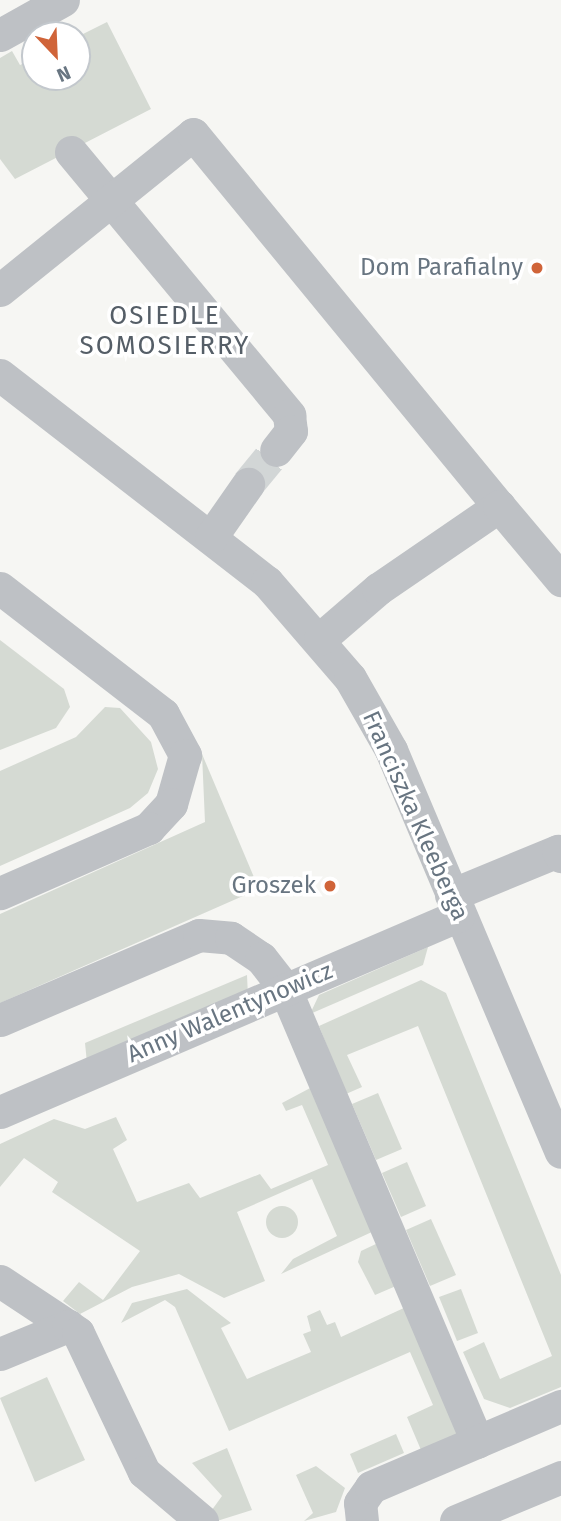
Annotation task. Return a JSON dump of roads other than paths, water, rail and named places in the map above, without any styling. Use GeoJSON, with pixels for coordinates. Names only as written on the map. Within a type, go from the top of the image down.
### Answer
{"type":"FeatureCollection","features":[{"type":"Feature","properties":{"kind":"street"},"geometry":{"type":"LineString","coordinates":[[0,35],[63,0]]}},
{"type":"Feature","properties":{"kind":"street"},"geometry":{"type":"LineString","coordinates":[[0,290],[193,134],[561,580]]}},
{"type":"Feature","properties":{"kind":"street"},"geometry":{"type":"LineString","coordinates":[[71,152],[289,415],[291,431],[276,450]]}},
{"type":"Feature","properties":{"kind":"street","name":"Franciszka Kleeberga"},"geometry":{"type":"LineString","coordinates":[[0,375],[267,582],[320,639],[379,724],[561,1152]]}},
{"type":"Feature","properties":{"kind":"street"},"geometry":{"type":"LineString","coordinates":[[211,537],[248,484]]}},
{"type":"Feature","properties":{"kind":"street"},"geometry":{"type":"LineString","coordinates":[[320,639],[386,583],[499,506]]}},
{"type":"Feature","properties":{"kind":"street"},"geometry":{"type":"LineString","coordinates":[[0,588],[163,713],[185,755],[171,804],[149,828],[0,893]]}},
{"type":"Feature","properties":{"kind":"street","name":"Anny Walentynowicz"},"geometry":{"type":"LineString","coordinates":[[0,1112],[285,989],[558,851],[561,856]]}},
{"type":"Feature","properties":{"kind":"street"},"geometry":{"type":"LineString","coordinates":[[0,1020],[199,935],[231,939],[247,948],[285,989],[477,1442]]}},
{"type":"Feature","properties":{"kind":"street"},"geometry":{"type":"LineString","coordinates":[[0,1281],[68,1325],[90,1348],[145,1472],[201,1521]]}},
{"type":"Feature","properties":{"kind":"street"},"geometry":{"type":"LineString","coordinates":[[0,1354],[68,1325]]}},
{"type":"Feature","properties":{"kind":"street"},"geometry":{"type":"LineString","coordinates":[[362,1521],[360,1503],[372,1487],[561,1406]]}},
{"type":"Feature","properties":{"kind":"street"},"geometry":{"type":"LineString","coordinates":[[456,1521],[561,1477]]}},
{"type":"Feature","properties":{"kind":"tunnel"},"geometry":{"type":"LineString","coordinates":[[248,484],[276,450]]}},
{"type":"Feature","properties":{"kind":"place","name":"Dom Parafialny"},"geometry":{"type":"Point","coordinates":[537,268]}},
{"type":"Feature","properties":{"kind":"place","name":"Groszek"},"geometry":{"type":"Point","coordinates":[330,886]}},
{"type":"Feature","properties":{"kind":"district","name":"OSIEDLE SOMOSIERRY"},"geometry":{"type":"Point","coordinates":[165,331]}}]}
